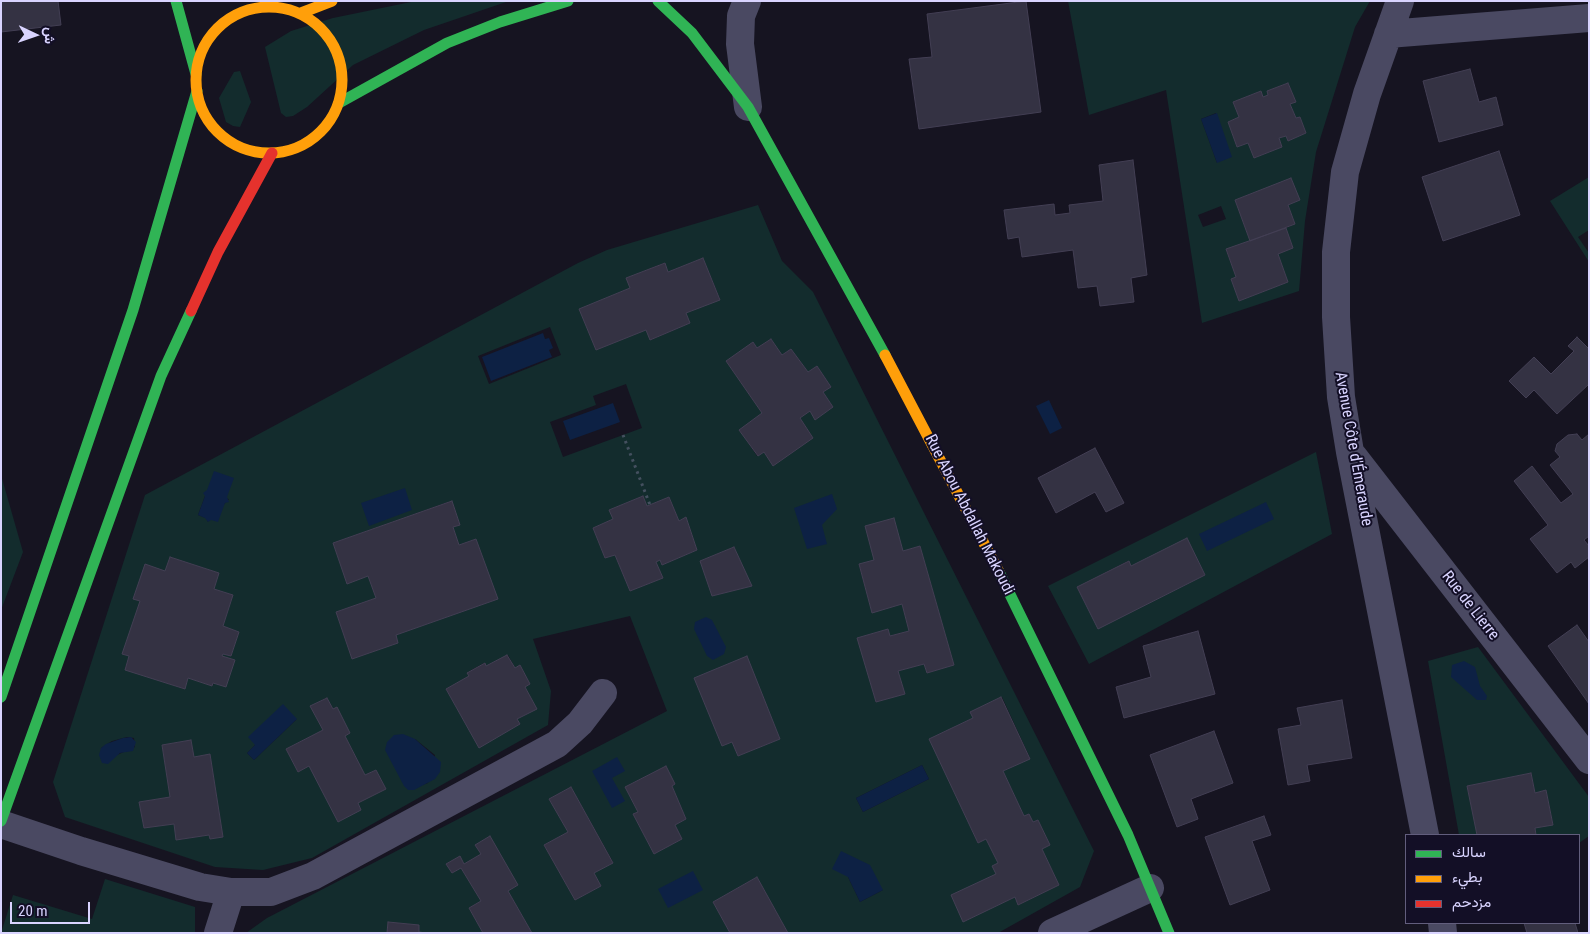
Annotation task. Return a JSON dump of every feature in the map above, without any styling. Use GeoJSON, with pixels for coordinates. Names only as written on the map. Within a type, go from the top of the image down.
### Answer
{"type":"FeatureCollection","features":[{"type":"Feature","properties":{"kind":"main road"},"geometry":{"type":"LineString","coordinates":[[176,1],[196,74],[197,91],[202,108],[211,124],[223,136],[238,146],[272,153],[289,150],[306,143],[320,132],[331,119],[338,103],[342,86],[341,68],[336,51],[327,35],[315,23],[300,13],[284,8],[266,6],[247,5],[218,27],[208,40],[200,56],[196,74]]}},
{"type":"Feature","properties":{"kind":"main road"},"geometry":{"type":"LineString","coordinates":[[300,13],[332,1]]}},
{"type":"Feature","properties":{"kind":"main road"},"geometry":{"type":"LineString","coordinates":[[338,103],[447,43],[500,22],[568,1]]}},
{"type":"Feature","properties":{"kind":"main road","name":"Rue Abou Abdallah Makoudi"},"geometry":{"type":"LineString","coordinates":[[658,1],[692,33],[748,107],[942,460],[1063,698],[1128,835],[1169,933]]}},
{"type":"Feature","properties":{"kind":"main road"},"geometry":{"type":"LineString","coordinates":[[1,697],[133,310],[197,91]]}},
{"type":"Feature","properties":{"kind":"main road"},"geometry":{"type":"LineString","coordinates":[[1,822],[161,376],[218,252],[272,153]]}},
{"type":"Feature","properties":{"kind":"street","name":"Rue Abou Abdallah Makoudi"},"geometry":{"type":"LineString","coordinates":[[747,1],[741,16],[740,44],[748,107]]}},
{"type":"Feature","properties":{"kind":"street","name":"Avenue Côte d'Émeraude"},"geometry":{"type":"LineString","coordinates":[[1400,1],[1355,134],[1345,172],[1339,217],[1336,278],[1337,352],[1341,397],[1350,452],[1425,834]]}},
{"type":"Feature","properties":{"kind":"street"},"geometry":{"type":"LineString","coordinates":[[1388,34],[1589,18]]}},
{"type":"Feature","properties":{"kind":"street","name":"Rue de Lierre"},"geometry":{"type":"LineString","coordinates":[[1350,452],[1589,760]]}},
{"type":"Feature","properties":{"kind":"street"},"geometry":{"type":"LineString","coordinates":[[1,822],[164,877],[231,892],[271,892],[313,876],[557,744],[580,723],[603,693]]}},
{"type":"Feature","properties":{"kind":"street"},"geometry":{"type":"LineString","coordinates":[[1052,933],[1150,888]]}},
{"type":"Feature","properties":{"kind":"street"},"geometry":{"type":"LineString","coordinates":[[218,933],[231,892]]}},
{"type":"Feature","properties":{"kind":"path"},"geometry":{"type":"LineString","coordinates":[[624,435],[650,505]]}},
{"type":"Feature","properties":{"kind":"green space"},"geometry":{"type":"Polygon","coordinates":[[[416,1],[509,1],[424,30],[353,65],[307,107],[293,116],[286,117],[281,113],[265,47],[291,31],[333,18],[416,1]]]}},
{"type":"Feature","properties":{"kind":"green space"},"geometry":{"type":"Polygon","coordinates":[[[1068,1],[1370,1],[1355,27],[1316,152],[1305,221],[1299,291],[1202,323],[1166,90],[1089,115],[1068,1]],[[1288,83],[1267,91],[1268,95],[1263,97],[1261,91],[1233,102],[1239,117],[1228,122],[1237,147],[1248,143],[1254,158],[1282,147],[1279,138],[1286,136],[1288,141],[1306,133],[1300,117],[1296,118],[1290,104],[1296,102],[1288,83]],[[1216,113],[1201,119],[1217,163],[1216,113]],[[1291,179],[1235,200],[1250,241],[1226,250],[1236,277],[1231,279],[1239,301],[1288,282],[1278,254],[1293,248],[1286,228],[1295,224],[1288,205],[1299,200],[1291,179]],[[1221,206],[1198,215],[1203,227],[1226,219],[1221,206]]]}},
{"type":"Feature","properties":{"kind":"green space"},"geometry":{"type":"Polygon","coordinates":[[[240,71],[251,102],[240,127],[226,122],[219,98],[234,72],[240,71]]]}},
{"type":"Feature","properties":{"kind":"green space"},"geometry":{"type":"Polygon","coordinates":[[[1589,177],[1589,230],[1578,237],[1589,253],[1589,262],[1550,201],[1589,177]]]}},
{"type":"Feature","properties":{"kind":"green space"},"geometry":{"type":"Polygon","coordinates":[[[758,205],[782,261],[813,292],[1094,851],[1080,887],[998,933],[788,933],[757,877],[713,902],[730,933],[532,933],[508,891],[518,885],[475,845],[481,854],[464,864],[459,857],[446,864],[452,873],[461,868],[481,901],[469,908],[483,933],[419,932],[419,925],[388,922],[387,933],[246,933],[267,918],[667,711],[630,616],[533,639],[551,691],[548,725],[312,858],[263,870],[215,867],[65,817],[53,782],[145,495],[578,263],[607,250],[758,205]],[[703,258],[668,272],[664,263],[627,278],[630,288],[580,309],[596,350],[646,330],[651,340],[690,323],[686,313],[720,299],[703,258]],[[550,327],[478,356],[489,384],[561,355],[550,327]],[[771,339],[757,348],[753,342],[726,361],[762,413],[740,430],[757,456],[764,452],[773,466],[813,438],[800,418],[810,411],[816,419],[833,407],[823,392],[831,387],[817,366],[808,372],[791,349],[782,355],[771,339]],[[626,384],[593,396],[596,405],[550,422],[563,457],[642,428],[626,384]],[[205,496],[198,515],[206,518],[208,522],[229,499],[205,496]],[[643,496],[610,510],[613,519],[593,528],[605,558],[615,555],[630,591],[663,578],[656,562],[660,560],[662,565],[697,550],[686,518],[679,521],[669,497],[647,506],[643,496]],[[451,501],[333,543],[347,583],[368,576],[376,598],[336,612],[352,659],[398,643],[396,635],[497,599],[476,539],[459,545],[453,527],[460,525],[451,501]],[[920,546],[859,565],[872,612],[902,604],[909,631],[890,636],[888,629],[858,638],[876,702],[905,694],[898,671],[924,664],[927,673],[954,665],[920,546]],[[734,547],[701,561],[712,596],[751,586],[734,547]],[[170,557],[165,571],[134,599],[140,601],[123,654],[129,656],[125,669],[184,689],[188,678],[212,686],[235,660],[222,656],[223,654],[231,656],[239,632],[223,626],[233,595],[214,589],[219,573],[170,557]],[[508,655],[486,666],[484,663],[468,672],[469,676],[446,689],[479,747],[520,724],[517,719],[536,709],[525,687],[530,684],[520,665],[515,668],[508,655]],[[746,656],[722,746],[732,742],[738,756],[780,739],[746,656]],[[1002,697],[970,712],[973,718],[930,739],[978,843],[986,839],[998,863],[996,874],[964,921],[1015,897],[1018,905],[1059,885],[1042,849],[1050,845],[1038,820],[1033,822],[1029,814],[1024,816],[1003,771],[1030,758],[1002,697]],[[326,698],[311,706],[323,730],[286,749],[298,772],[309,766],[361,810],[358,803],[386,789],[376,770],[365,775],[345,736],[350,733],[326,698]],[[297,719],[256,744],[247,753],[254,760],[297,719]],[[127,737],[112,741],[101,748],[117,755],[135,747],[134,738],[127,737]],[[415,739],[408,790],[428,783],[435,755],[415,739]],[[191,740],[162,745],[170,797],[139,802],[144,828],[174,824],[177,840],[209,835],[210,839],[223,837],[210,754],[194,757],[191,740]],[[922,765],[856,798],[863,812],[929,779],[922,765]],[[666,766],[625,787],[638,812],[633,814],[654,854],[682,839],[675,825],[686,819],[672,786],[675,784],[666,766]],[[571,787],[549,799],[568,832],[544,845],[575,900],[601,886],[594,873],[613,862],[571,787]],[[848,877],[860,902],[883,890],[848,877]]]}},
{"type":"Feature","properties":{"kind":"green space"},"geometry":{"type":"Polygon","coordinates":[[[1316,452],[1332,534],[1089,664],[1048,586],[1316,452]],[[1187,539],[1131,566],[1128,561],[1077,587],[1098,628],[1205,575],[1187,539]]]}},
{"type":"Feature","properties":{"kind":"green space"},"geometry":{"type":"Polygon","coordinates":[[[1,475],[23,552],[1,610],[1,475]]]}},
{"type":"Feature","properties":{"kind":"green space"},"geometry":{"type":"Polygon","coordinates":[[[1478,647],[1589,797],[1589,836],[1580,842],[1580,834],[1536,834],[1535,828],[1553,824],[1546,790],[1535,793],[1531,773],[1467,786],[1477,834],[1459,834],[1428,661],[1478,647]]]}},
{"type":"Feature","properties":{"kind":"green space"},"geometry":{"type":"Polygon","coordinates":[[[105,879],[195,907],[195,933],[1,933],[13,895],[92,919],[105,879]]]}},
{"type":"Feature","properties":{"kind":"water"},"geometry":{"type":"Polygon","coordinates":[[[1217,113],[1232,157],[1217,163],[1201,119],[1217,113]]]}},
{"type":"Feature","properties":{"kind":"water"},"geometry":{"type":"Polygon","coordinates":[[[543,333],[545,339],[549,338],[553,348],[549,350],[552,357],[491,381],[482,357],[543,333]]]}},
{"type":"Feature","properties":{"kind":"water"},"geometry":{"type":"Polygon","coordinates":[[[1049,400],[1062,428],[1050,434],[1036,406],[1049,400]]]}},
{"type":"Feature","properties":{"kind":"water"},"geometry":{"type":"Polygon","coordinates":[[[613,403],[620,422],[570,440],[563,421],[613,403]]]}},
{"type":"Feature","properties":{"kind":"water"},"geometry":{"type":"Polygon","coordinates":[[[214,471],[234,478],[227,497],[229,502],[225,503],[218,522],[211,520],[208,522],[205,518],[198,515],[205,496],[203,493],[207,490],[214,471]]]}},
{"type":"Feature","properties":{"kind":"water"},"geometry":{"type":"Polygon","coordinates":[[[405,488],[412,510],[369,526],[361,503],[405,488]]]}},
{"type":"Feature","properties":{"kind":"water"},"geometry":{"type":"Polygon","coordinates":[[[832,494],[837,509],[822,525],[827,544],[807,549],[794,508],[832,494]]]}},
{"type":"Feature","properties":{"kind":"water"},"geometry":{"type":"Polygon","coordinates":[[[1266,502],[1274,519],[1207,551],[1199,534],[1266,502]]]}},
{"type":"Feature","properties":{"kind":"water"},"geometry":{"type":"Polygon","coordinates":[[[706,617],[712,620],[726,647],[724,654],[713,660],[707,656],[694,629],[695,622],[706,617]]]}},
{"type":"Feature","properties":{"kind":"water"},"geometry":{"type":"Polygon","coordinates":[[[1464,661],[1475,667],[1480,686],[1487,696],[1486,700],[1477,700],[1451,677],[1452,665],[1464,661]]]}},
{"type":"Feature","properties":{"kind":"water"},"geometry":{"type":"Polygon","coordinates":[[[283,704],[297,719],[254,760],[247,753],[255,745],[248,737],[283,704]]]}},
{"type":"Feature","properties":{"kind":"water"},"geometry":{"type":"Polygon","coordinates":[[[403,734],[415,739],[441,762],[440,772],[435,779],[414,790],[408,790],[404,786],[385,750],[387,742],[394,735],[403,734]]]}},
{"type":"Feature","properties":{"kind":"water"},"geometry":{"type":"Polygon","coordinates":[[[131,737],[136,742],[133,751],[120,753],[108,764],[102,763],[99,755],[101,748],[106,744],[131,737]]]}},
{"type":"Feature","properties":{"kind":"water"},"geometry":{"type":"Polygon","coordinates":[[[617,757],[625,771],[612,778],[625,801],[612,808],[592,771],[617,757]]]}},
{"type":"Feature","properties":{"kind":"water"},"geometry":{"type":"Polygon","coordinates":[[[922,765],[929,779],[863,812],[856,798],[922,765]]]}},
{"type":"Feature","properties":{"kind":"water"},"geometry":{"type":"Polygon","coordinates":[[[841,851],[870,865],[883,890],[860,902],[848,877],[832,869],[841,851]]]}},
{"type":"Feature","properties":{"kind":"water"},"geometry":{"type":"Polygon","coordinates":[[[693,871],[703,890],[668,908],[658,889],[693,871]]]}},
{"type":"Feature","properties":{"kind":"building"},"geometry":{"type":"Polygon","coordinates":[[[1,1],[58,1],[61,25],[1,32],[1,1]]]}},
{"type":"Feature","properties":{"kind":"building"},"geometry":{"type":"Polygon","coordinates":[[[1026,1],[1041,112],[919,129],[909,59],[932,57],[927,14],[1026,1]]]}},
{"type":"Feature","properties":{"kind":"building"},"geometry":{"type":"Polygon","coordinates":[[[1470,69],[1479,102],[1496,97],[1503,125],[1439,142],[1423,81],[1470,69]]]}},
{"type":"Feature","properties":{"kind":"building"},"geometry":{"type":"Polygon","coordinates":[[[1288,83],[1296,102],[1290,104],[1296,118],[1300,117],[1306,133],[1288,141],[1286,136],[1279,138],[1282,147],[1254,158],[1248,143],[1237,147],[1228,122],[1239,117],[1233,102],[1261,91],[1263,97],[1268,95],[1267,91],[1288,83]]]}},
{"type":"Feature","properties":{"kind":"building"},"geometry":{"type":"Polygon","coordinates":[[[1499,151],[1520,215],[1443,241],[1422,177],[1499,151]]]}},
{"type":"Feature","properties":{"kind":"building"},"geometry":{"type":"Polygon","coordinates":[[[1133,160],[1147,275],[1131,278],[1134,302],[1100,306],[1097,286],[1078,288],[1073,250],[1022,257],[1019,237],[1008,239],[1004,210],[1054,204],[1055,215],[1070,213],[1069,205],[1103,201],[1099,165],[1133,160]]]}},
{"type":"Feature","properties":{"kind":"building"},"geometry":{"type":"Polygon","coordinates":[[[1291,178],[1300,200],[1288,205],[1295,224],[1250,241],[1235,200],[1291,178]]]}},
{"type":"Feature","properties":{"kind":"building"},"geometry":{"type":"Polygon","coordinates":[[[1286,228],[1293,248],[1278,254],[1288,282],[1239,301],[1231,279],[1236,277],[1226,249],[1286,228]]]}},
{"type":"Feature","properties":{"kind":"building"},"geometry":{"type":"Polygon","coordinates":[[[703,258],[720,300],[686,313],[690,323],[650,340],[646,330],[596,350],[579,309],[630,288],[626,278],[665,263],[668,272],[703,258]]]}},
{"type":"Feature","properties":{"kind":"building"},"geometry":{"type":"Polygon","coordinates":[[[1577,337],[1589,349],[1589,384],[1557,414],[1534,390],[1526,398],[1509,381],[1534,357],[1551,374],[1574,351],[1568,346],[1577,337]]]}},
{"type":"Feature","properties":{"kind":"building"},"geometry":{"type":"Polygon","coordinates":[[[771,339],[782,355],[791,349],[808,372],[817,366],[831,387],[823,392],[833,407],[815,420],[810,411],[800,418],[813,438],[773,466],[764,452],[758,456],[739,430],[762,413],[726,361],[753,342],[757,348],[771,339]]]}},
{"type":"Feature","properties":{"kind":"building"},"geometry":{"type":"Polygon","coordinates":[[[1577,434],[1582,440],[1589,434],[1589,536],[1584,540],[1589,546],[1589,557],[1575,568],[1571,562],[1557,573],[1530,539],[1548,525],[1514,481],[1532,466],[1561,503],[1573,494],[1550,465],[1560,457],[1555,451],[1557,444],[1568,435],[1577,434]]]}},
{"type":"Feature","properties":{"kind":"building"},"geometry":{"type":"Polygon","coordinates":[[[1095,448],[1124,503],[1106,512],[1095,492],[1056,513],[1038,478],[1095,448]]]}},
{"type":"Feature","properties":{"kind":"building"},"geometry":{"type":"Polygon","coordinates":[[[643,496],[647,506],[669,497],[679,521],[686,517],[697,550],[662,565],[660,560],[656,562],[663,578],[630,591],[615,555],[605,558],[593,528],[613,519],[609,510],[643,496]]]}},
{"type":"Feature","properties":{"kind":"building"},"geometry":{"type":"Polygon","coordinates":[[[452,501],[460,525],[453,527],[459,545],[476,539],[498,599],[396,635],[398,643],[352,659],[336,612],[376,598],[368,576],[347,584],[333,543],[452,501]]]}},
{"type":"Feature","properties":{"kind":"building"},"geometry":{"type":"Polygon","coordinates":[[[894,518],[903,551],[920,546],[954,665],[927,673],[924,664],[898,671],[905,694],[876,702],[857,638],[888,629],[890,636],[909,631],[902,604],[872,613],[859,564],[874,560],[865,526],[894,518]]]}},
{"type":"Feature","properties":{"kind":"building"},"geometry":{"type":"Polygon","coordinates":[[[1187,538],[1205,575],[1098,629],[1077,587],[1129,561],[1131,566],[1187,538]]]}},
{"type":"Feature","properties":{"kind":"building"},"geometry":{"type":"Polygon","coordinates":[[[734,547],[752,586],[712,596],[700,561],[734,547]]]}},
{"type":"Feature","properties":{"kind":"building"},"geometry":{"type":"Polygon","coordinates":[[[170,557],[219,573],[214,589],[233,595],[223,626],[239,632],[231,656],[223,654],[222,656],[235,660],[226,687],[213,683],[212,686],[188,678],[185,689],[125,670],[129,656],[122,654],[140,601],[133,599],[145,564],[165,571],[170,557]]]}},
{"type":"Feature","properties":{"kind":"building"},"geometry":{"type":"Polygon","coordinates":[[[1577,625],[1589,642],[1589,704],[1548,646],[1577,625]]]}},
{"type":"Feature","properties":{"kind":"building"},"geometry":{"type":"Polygon","coordinates":[[[1198,631],[1215,694],[1124,718],[1116,687],[1151,677],[1143,646],[1198,631]]]}},
{"type":"Feature","properties":{"kind":"building"},"geometry":{"type":"Polygon","coordinates":[[[507,655],[515,668],[520,665],[530,684],[525,687],[537,709],[517,719],[520,724],[479,748],[446,689],[469,676],[467,673],[485,663],[486,666],[507,655]]]}},
{"type":"Feature","properties":{"kind":"building"},"geometry":{"type":"Polygon","coordinates":[[[747,656],[780,739],[738,756],[732,742],[722,746],[694,678],[747,656]]]}},
{"type":"Feature","properties":{"kind":"building"},"geometry":{"type":"Polygon","coordinates":[[[1001,697],[1030,759],[1003,771],[1024,816],[1029,814],[1033,822],[1038,820],[1050,845],[1042,849],[1059,885],[1018,905],[1015,897],[963,922],[951,895],[996,874],[992,866],[998,863],[986,839],[978,843],[929,739],[973,718],[970,712],[1001,697]]]}},
{"type":"Feature","properties":{"kind":"building"},"geometry":{"type":"Polygon","coordinates":[[[327,698],[333,709],[337,707],[350,733],[345,736],[365,775],[376,770],[386,789],[358,803],[361,810],[338,822],[309,766],[298,772],[286,749],[323,730],[310,706],[327,698]]]}},
{"type":"Feature","properties":{"kind":"building"},"geometry":{"type":"Polygon","coordinates":[[[1342,700],[1352,758],[1307,765],[1310,781],[1288,785],[1278,729],[1301,725],[1297,708],[1342,700]]]}},
{"type":"Feature","properties":{"kind":"building"},"geometry":{"type":"Polygon","coordinates":[[[1214,731],[1233,783],[1191,799],[1198,819],[1177,827],[1150,755],[1214,731]]]}},
{"type":"Feature","properties":{"kind":"building"},"geometry":{"type":"Polygon","coordinates":[[[191,740],[194,757],[210,754],[223,837],[210,839],[209,835],[176,840],[174,824],[144,828],[139,802],[170,797],[162,745],[191,740]]]}},
{"type":"Feature","properties":{"kind":"building"},"geometry":{"type":"Polygon","coordinates":[[[666,766],[675,784],[672,786],[686,819],[675,825],[682,839],[654,854],[633,814],[638,812],[625,787],[666,766]]]}},
{"type":"Feature","properties":{"kind":"building"},"geometry":{"type":"Polygon","coordinates":[[[1531,773],[1535,793],[1546,790],[1553,825],[1535,828],[1536,834],[1477,834],[1467,786],[1531,773]]]}},
{"type":"Feature","properties":{"kind":"building"},"geometry":{"type":"Polygon","coordinates":[[[571,787],[613,863],[594,873],[601,886],[575,900],[544,845],[568,832],[549,799],[571,787]]]}},
{"type":"Feature","properties":{"kind":"building"},"geometry":{"type":"Polygon","coordinates":[[[1264,816],[1271,835],[1252,841],[1270,890],[1230,905],[1205,837],[1264,816]]]}},
{"type":"Feature","properties":{"kind":"building"},"geometry":{"type":"Polygon","coordinates":[[[490,836],[518,885],[508,891],[532,933],[483,933],[469,908],[481,901],[461,868],[452,873],[446,864],[460,856],[464,864],[481,854],[475,845],[490,836]]]}},
{"type":"Feature","properties":{"kind":"building"},"geometry":{"type":"Polygon","coordinates":[[[757,877],[788,933],[730,933],[713,902],[757,877]]]}},
{"type":"Feature","properties":{"kind":"building"},"geometry":{"type":"Polygon","coordinates":[[[388,922],[419,925],[419,932],[426,933],[387,933],[388,922]]]}},
{"type":"Feature","properties":{"kind":"building"},"geometry":{"type":"Polygon","coordinates":[[[1524,924],[1575,924],[1578,933],[1527,933],[1524,924]]]}},
{"type":"Feature","properties":{"kind":"traffic: fast"},"geometry":{"type":"LineString","coordinates":[[176,1],[196,74]]}},
{"type":"Feature","properties":{"kind":"traffic: fast"},"geometry":{"type":"LineString","coordinates":[[339,103],[447,43],[500,22],[568,1]]}},
{"type":"Feature","properties":{"kind":"traffic: fast"},"geometry":{"type":"LineString","coordinates":[[658,1],[692,33],[748,107],[885,355]]}},
{"type":"Feature","properties":{"kind":"traffic: fast"},"geometry":{"type":"LineString","coordinates":[[1,697],[133,310],[197,91]]}},
{"type":"Feature","properties":{"kind":"traffic: fast"},"geometry":{"type":"LineString","coordinates":[[1,821],[161,376],[191,311]]}},
{"type":"Feature","properties":{"kind":"traffic: fast"},"geometry":{"type":"LineString","coordinates":[[999,572],[1128,835],[1169,933]]}},
{"type":"Feature","properties":{"kind":"traffic: slow"},"geometry":{"type":"LineString","coordinates":[[301,13],[332,1]]}},
{"type":"Feature","properties":{"kind":"traffic: slow"},"geometry":{"type":"LineString","coordinates":[[269,7],[297,13],[309,19],[320,29],[330,40],[336,52],[342,80],[336,108],[330,120],[320,131],[309,141],[297,147],[269,153],[241,147],[229,141],[218,131],[208,120],[202,108],[196,80],[202,52],[208,40],[218,29],[229,19],[241,13],[269,7]]}},
{"type":"Feature","properties":{"kind":"traffic: slow"},"geometry":{"type":"LineString","coordinates":[[885,355],[999,572]]}},
{"type":"Feature","properties":{"kind":"traffic: jam"},"geometry":{"type":"LineString","coordinates":[[191,311],[218,252],[272,153]]}}]}
